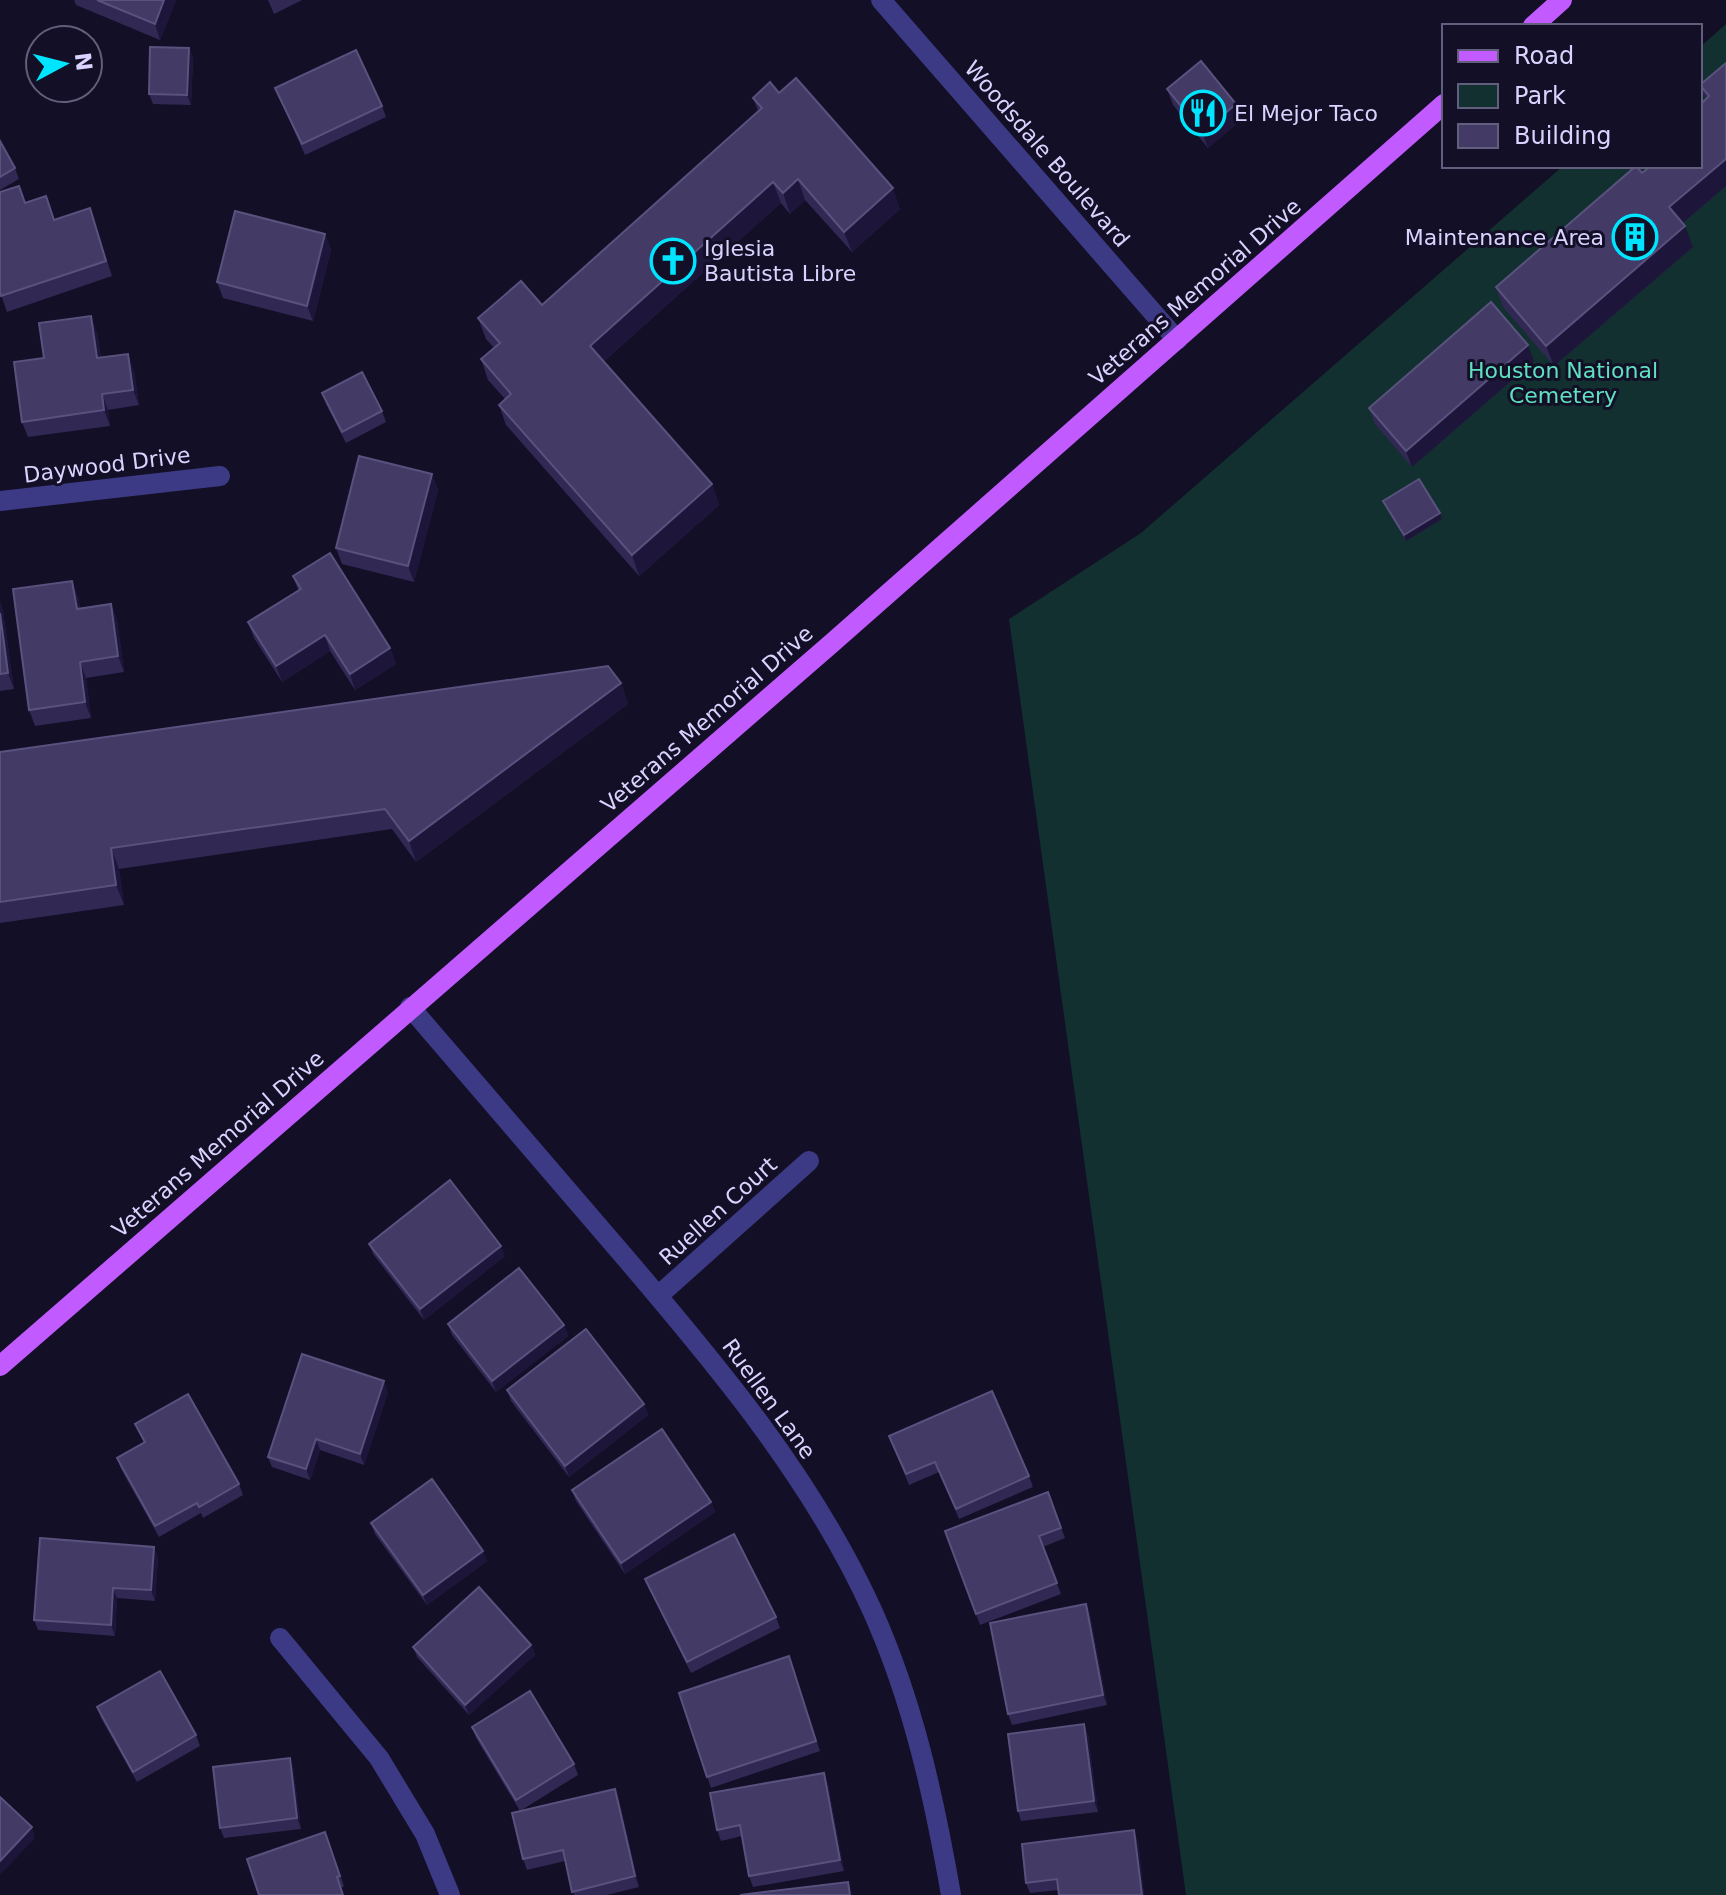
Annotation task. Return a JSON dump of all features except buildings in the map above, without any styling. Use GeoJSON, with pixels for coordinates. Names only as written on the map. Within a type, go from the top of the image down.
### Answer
{"type":"FeatureCollection","features":[{"type":"Feature","properties":{"kind":"main road"},"geometry":{"type":"LineString","coordinates":[[1535,24],[1562,0]]}},
{"type":"Feature","properties":{"kind":"main road","name":"Veterans Memorial Drive"},"geometry":{"type":"LineString","coordinates":[[0,1366],[1442,106]]}},
{"type":"Feature","properties":{"kind":"street","name":"Woodsdale Boulevard"},"geometry":{"type":"LineString","coordinates":[[881,0],[1177,340]]}},
{"type":"Feature","properties":{"kind":"street","name":"Daywood Drive"},"geometry":{"type":"LineString","coordinates":[[0,501],[220,476]]}},
{"type":"Feature","properties":{"kind":"street","name":"Ruellen Lane"},"geometry":{"type":"LineString","coordinates":[[410,1007],[706,1353],[765,1431],[822,1516],[871,1608],[908,1705],[935,1806],[951,1895]]}},
{"type":"Feature","properties":{"kind":"street","name":"Ruellen Court"},"geometry":{"type":"LineString","coordinates":[[658,1296],[809,1161]]}},
{"type":"Feature","properties":{"kind":"street"},"geometry":{"type":"LineString","coordinates":[[280,1638],[379,1758],[425,1834],[450,1895]]}},
{"type":"Feature","properties":{"kind":"green space","name":"Houston National Cemetery"},"geometry":{"type":"Polygon","coordinates":[[[1726,24],[1726,1895],[1186,1895],[1009,619],[1141,533],[1561,168],[1702,168],[1702,45],[1726,24]]]}},
{"type":"Feature","properties":{"kind":"place","name":"El Mejor Taco"},"geometry":{"type":"Point","coordinates":[1203,113]}},
{"type":"Feature","properties":{"kind":"place","name":"Maintenance Area"},"geometry":{"type":"Point","coordinates":[1635,237]}},
{"type":"Feature","properties":{"kind":"place","name":"Iglesia Bautista Libre"},"geometry":{"type":"Point","coordinates":[673,261]}}]}
